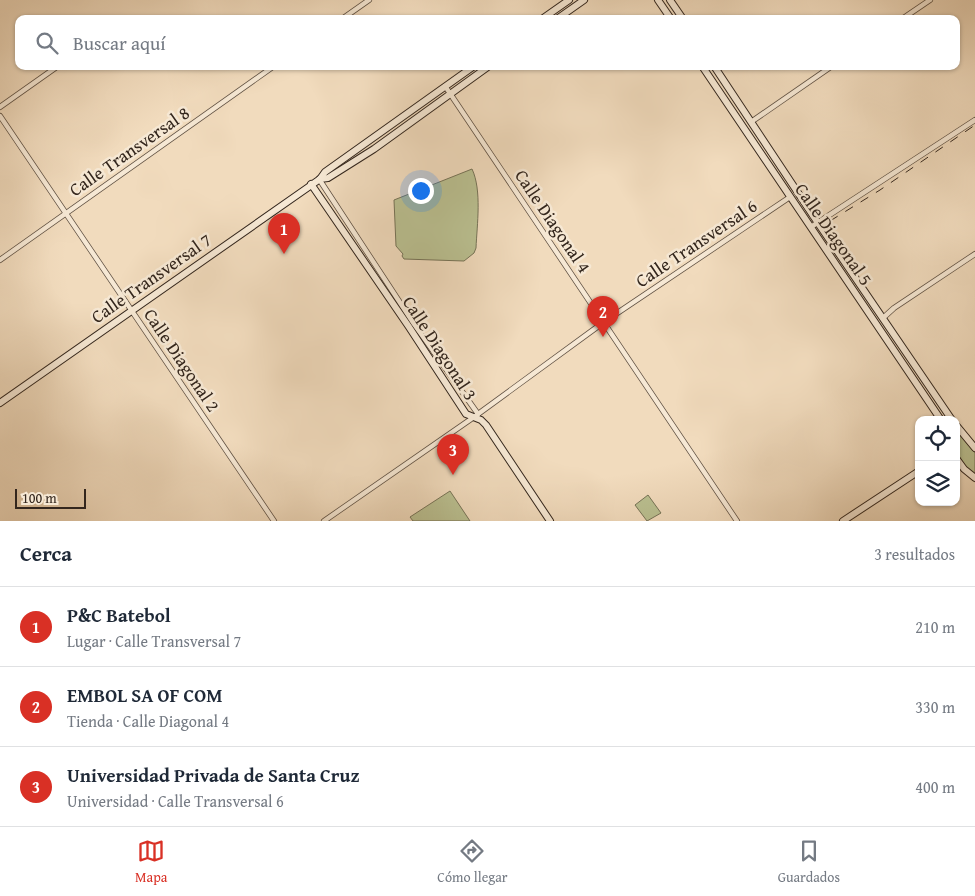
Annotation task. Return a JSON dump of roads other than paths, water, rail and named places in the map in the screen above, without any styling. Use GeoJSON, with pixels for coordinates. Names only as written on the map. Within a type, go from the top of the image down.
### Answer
{"type":"FeatureCollection","features":[{"type":"Feature","properties":{"kind":"street"},"geometry":{"type":"LineString","coordinates":[[348,15],[369,0]]}},
{"type":"Feature","properties":{"kind":"street"},"geometry":{"type":"LineString","coordinates":[[563,15],[584,0]]}},
{"type":"Feature","properties":{"kind":"street"},"geometry":{"type":"LineString","coordinates":[[658,0],[668,15]]}},
{"type":"Feature","properties":{"kind":"street"},"geometry":{"type":"LineString","coordinates":[[670,0],[680,15]]}},
{"type":"Feature","properties":{"kind":"street"},"geometry":{"type":"LineString","coordinates":[[908,15],[930,0]]}},
{"type":"Feature","properties":{"kind":"street"},"geometry":{"type":"LineString","coordinates":[[548,15],[567,1],[570,10]]}},
{"type":"Feature","properties":{"kind":"street"},"geometry":{"type":"LineString","coordinates":[[0,107],[52,70]]}},
{"type":"Feature","properties":{"kind":"street","name":"Calle Transversal 8"},"geometry":{"type":"LineString","coordinates":[[0,260],[268,70]]}},
{"type":"Feature","properties":{"kind":"street","name":"Calle Transversal 7"},"geometry":{"type":"LineString","coordinates":[[0,403],[312,184],[325,172],[468,70]]}},
{"type":"Feature","properties":{"kind":"street","name":"Calle Transversal 7"},"geometry":{"type":"LineString","coordinates":[[319,179],[328,178],[374,149],[483,70]]}},
{"type":"Feature","properties":{"kind":"street","name":"Calle Diagonal 5"},"geometry":{"type":"LineString","coordinates":[[705,70],[938,416]]}},
{"type":"Feature","properties":{"kind":"street","name":"Calle Diagonal 5"},"geometry":{"type":"LineString","coordinates":[[717,70],[949,416]]}},
{"type":"Feature","properties":{"kind":"street"},"geometry":{"type":"LineString","coordinates":[[751,122],[826,70]]}},
{"type":"Feature","properties":{"kind":"street","name":"Calle Diagonal 4"},"geometry":{"type":"LineString","coordinates":[[445,86],[738,521]]}},
{"type":"Feature","properties":{"kind":"street"},"geometry":{"type":"LineString","coordinates":[[722,96],[730,91]]}},
{"type":"Feature","properties":{"kind":"street","name":"Calle Diagonal 2"},"geometry":{"type":"LineString","coordinates":[[0,116],[274,521]]}},
{"type":"Feature","properties":{"kind":"street"},"geometry":{"type":"LineString","coordinates":[[810,228],[975,120]]}},
{"type":"Feature","properties":{"kind":"street"},"geometry":{"type":"LineString","coordinates":[[319,179],[476,415]]}},
{"type":"Feature","properties":{"kind":"street","name":"Calle Diagonal 3"},"geometry":{"type":"LineString","coordinates":[[312,184],[410,327],[466,414],[476,415],[486,425],[550,521]]}},
{"type":"Feature","properties":{"kind":"street","name":"Calle Transversal 6"},"geometry":{"type":"LineString","coordinates":[[324,521],[476,415],[604,322],[790,197]]}},
{"type":"Feature","properties":{"kind":"street"},"geometry":{"type":"LineString","coordinates":[[883,318],[894,308],[975,254]]}},
{"type":"Feature","properties":{"kind":"street"},"geometry":{"type":"LineString","coordinates":[[839,267],[846,264]]}},
{"type":"Feature","properties":{"kind":"street"},"geometry":{"type":"LineString","coordinates":[[913,376],[920,372]]}},
{"type":"Feature","properties":{"kind":"street"},"geometry":{"type":"LineString","coordinates":[[960,433],[975,448]]}},
{"type":"Feature","properties":{"kind":"street"},"geometry":{"type":"LineString","coordinates":[[960,464],[975,478]]}},
{"type":"Feature","properties":{"kind":"street"},"geometry":{"type":"LineString","coordinates":[[843,521],[915,474]]}},
{"type":"Feature","properties":{"kind":"railway"},"geometry":{"type":"LineString","coordinates":[[830,221],[880,190],[975,125]]}},
{"type":"Feature","properties":{"kind":"place","name":"P&C Batebol"},"geometry":{"type":"Point","coordinates":[284,254]}},
{"type":"Feature","properties":{"kind":"place","name":"EMBOL SA OF COM"},"geometry":{"type":"Point","coordinates":[603,337]}},
{"type":"Feature","properties":{"kind":"place","name":"Universidad Privada de Santa Cruz"},"geometry":{"type":"Point","coordinates":[453,475]}}]}
